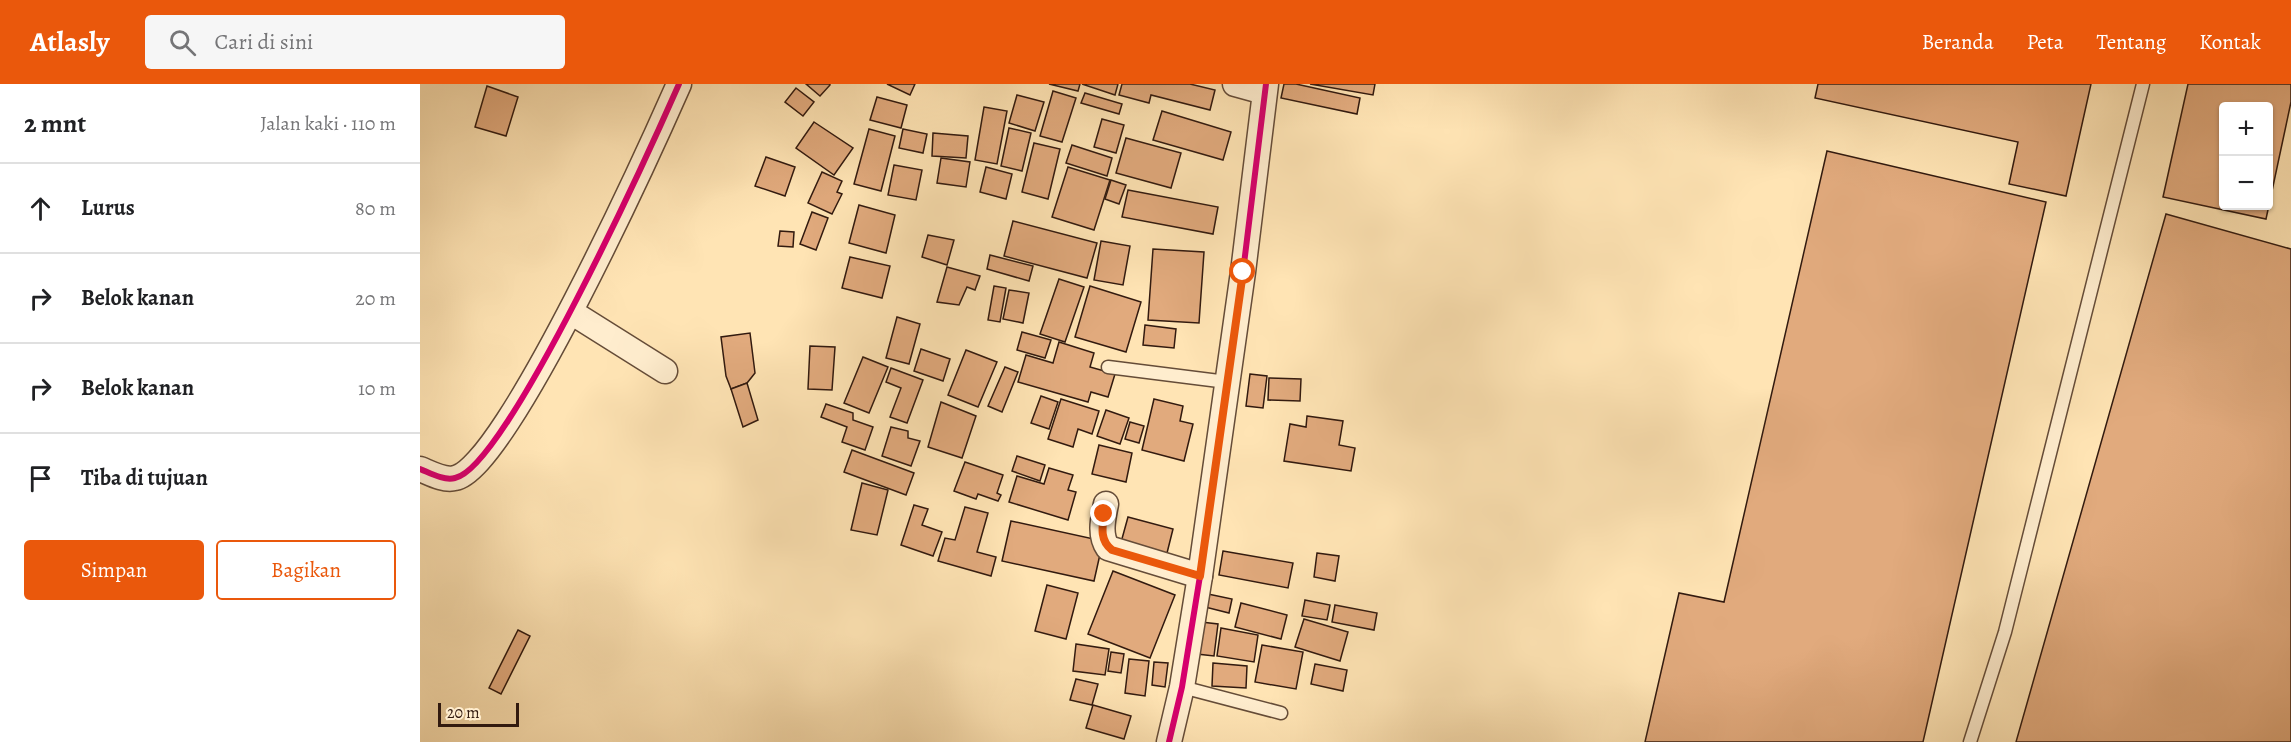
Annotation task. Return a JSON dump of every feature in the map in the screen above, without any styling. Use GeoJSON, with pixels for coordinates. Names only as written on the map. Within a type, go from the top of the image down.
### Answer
{"type":"FeatureCollection","features":[{"type":"Feature","properties":{"kind":"street"},"geometry":{"type":"LineString","coordinates":[[420,469],[442,478],[456,478],[477,464],[521,400],[571,312],[679,84]]}},
{"type":"Feature","properties":{"kind":"street"},"geometry":{"type":"LineString","coordinates":[[1169,742],[1182,687],[1200,576],[1256,171],[1265,88],[1235,84]]}},
{"type":"Feature","properties":{"kind":"street"},"geometry":{"type":"LineString","coordinates":[[571,312],[665,371]]}},
{"type":"Feature","properties":{"kind":"street"},"geometry":{"type":"LineString","coordinates":[[1106,504],[1102,528],[1108,548],[1200,576]]}},
{"type":"Feature","properties":{"kind":"lane"},"geometry":{"type":"LineString","coordinates":[[1970,742],[2008,621],[2144,84]]}},
{"type":"Feature","properties":{"kind":"lane"},"geometry":{"type":"LineString","coordinates":[[1108,368],[1227,382]]}},
{"type":"Feature","properties":{"kind":"lane"},"geometry":{"type":"LineString","coordinates":[[1182,687],[1281,713]]}},
{"type":"Feature","properties":{"kind":"building"},"geometry":{"type":"Polygon","coordinates":[[[806,84],[830,84],[830,85],[820,96],[806,84]]]}},
{"type":"Feature","properties":{"kind":"building"},"geometry":{"type":"Polygon","coordinates":[[[887,84],[915,84],[910,95],[887,84]]]}},
{"type":"Feature","properties":{"kind":"building"},"geometry":{"type":"Polygon","coordinates":[[[1049,84],[1080,84],[1078,91],[1049,84]]]}},
{"type":"Feature","properties":{"kind":"building"},"geometry":{"type":"Polygon","coordinates":[[[1082,84],[1118,84],[1115,95],[1082,84]]]}},
{"type":"Feature","properties":{"kind":"building"},"geometry":{"type":"Polygon","coordinates":[[[1122,84],[1190,84],[1215,90],[1210,110],[1151,95],[1149,103],[1119,95],[1122,84]]]}},
{"type":"Feature","properties":{"kind":"building"},"geometry":{"type":"Polygon","coordinates":[[[1284,84],[1296,84],[1360,98],[1357,114],[1281,98],[1284,84]]]}},
{"type":"Feature","properties":{"kind":"building"},"geometry":{"type":"Polygon","coordinates":[[[1310,84],[1375,84],[1373,95],[1310,84]]]}},
{"type":"Feature","properties":{"kind":"building"},"geometry":{"type":"Polygon","coordinates":[[[1818,84],[2091,84],[2066,196],[2009,184],[2018,142],[1815,98],[1818,84]]]}},
{"type":"Feature","properties":{"kind":"building"},"geometry":{"type":"Polygon","coordinates":[[[2188,84],[2291,84],[2291,102],[2273,186],[2273,102],[2219,102],[2219,209],[2163,197],[2188,84]]]}},
{"type":"Feature","properties":{"kind":"building"},"geometry":{"type":"Polygon","coordinates":[[[487,86],[518,97],[506,136],[475,127],[487,86]]]}},
{"type":"Feature","properties":{"kind":"building"},"geometry":{"type":"Polygon","coordinates":[[[796,88],[814,102],[803,116],[785,102],[796,88]]]}},
{"type":"Feature","properties":{"kind":"building"},"geometry":{"type":"Polygon","coordinates":[[[1053,91],[1076,98],[1062,142],[1040,136],[1053,91]]]}},
{"type":"Feature","properties":{"kind":"building"},"geometry":{"type":"Polygon","coordinates":[[[1085,93],[1122,104],[1119,114],[1081,103],[1085,93]]]}},
{"type":"Feature","properties":{"kind":"building"},"geometry":{"type":"Polygon","coordinates":[[[1017,95],[1044,102],[1035,131],[1009,123],[1017,95]]]}},
{"type":"Feature","properties":{"kind":"building"},"geometry":{"type":"Polygon","coordinates":[[[877,97],[907,105],[901,128],[870,120],[877,97]]]}},
{"type":"Feature","properties":{"kind":"building"},"geometry":{"type":"Polygon","coordinates":[[[984,107],[1007,111],[997,164],[975,160],[984,107]]]}},
{"type":"Feature","properties":{"kind":"building"},"geometry":{"type":"Polygon","coordinates":[[[1162,111],[1231,132],[1223,160],[1153,140],[1162,111]]]}},
{"type":"Feature","properties":{"kind":"building"},"geometry":{"type":"Polygon","coordinates":[[[1102,119],[1124,125],[1116,153],[1094,147],[1102,119]]]}},
{"type":"Feature","properties":{"kind":"building"},"geometry":{"type":"Polygon","coordinates":[[[814,122],[853,148],[834,175],[796,148],[814,122]]]}},
{"type":"Feature","properties":{"kind":"building"},"geometry":{"type":"Polygon","coordinates":[[[1009,128],[1031,133],[1022,171],[1001,166],[1009,128]]]}},
{"type":"Feature","properties":{"kind":"building"},"geometry":{"type":"Polygon","coordinates":[[[869,129],[895,136],[881,191],[854,184],[869,129]]]}},
{"type":"Feature","properties":{"kind":"building"},"geometry":{"type":"Polygon","coordinates":[[[903,129],[927,134],[923,153],[899,148],[903,129]]]}},
{"type":"Feature","properties":{"kind":"building"},"geometry":{"type":"Polygon","coordinates":[[[933,133],[968,136],[966,158],[932,156],[933,133]]]}},
{"type":"Feature","properties":{"kind":"building"},"geometry":{"type":"Polygon","coordinates":[[[1126,138],[1181,153],[1171,188],[1116,173],[1126,138]]]}},
{"type":"Feature","properties":{"kind":"building"},"geometry":{"type":"Polygon","coordinates":[[[1034,143],[1060,149],[1048,199],[1022,192],[1034,143]]]}},
{"type":"Feature","properties":{"kind":"building"},"geometry":{"type":"Polygon","coordinates":[[[1072,145],[1112,158],[1107,176],[1066,163],[1072,145]]]}},
{"type":"Feature","properties":{"kind":"building"},"geometry":{"type":"Polygon","coordinates":[[[1827,151],[2046,202],[1923,742],[1645,742],[1679,593],[1724,602],[1827,151]]]}},
{"type":"Feature","properties":{"kind":"building"},"geometry":{"type":"Polygon","coordinates":[[[766,157],[795,167],[785,196],[755,186],[766,157]]]}},
{"type":"Feature","properties":{"kind":"building"},"geometry":{"type":"Polygon","coordinates":[[[941,158],[970,162],[966,187],[937,183],[941,158]]]}},
{"type":"Feature","properties":{"kind":"building"},"geometry":{"type":"Polygon","coordinates":[[[894,165],[922,170],[916,200],[888,195],[894,165]]]}},
{"type":"Feature","properties":{"kind":"building"},"geometry":{"type":"Polygon","coordinates":[[[986,167],[1012,174],[1006,199],[980,192],[986,167]]]}},
{"type":"Feature","properties":{"kind":"building"},"geometry":{"type":"Polygon","coordinates":[[[1068,167],[1110,180],[1094,230],[1052,217],[1068,167]]]}},
{"type":"Feature","properties":{"kind":"building"},"geometry":{"type":"Polygon","coordinates":[[[822,172],[842,181],[837,192],[842,194],[832,214],[808,203],[822,172]]]}},
{"type":"Feature","properties":{"kind":"building"},"geometry":{"type":"Polygon","coordinates":[[[1111,180],[1126,185],[1119,204],[1105,199],[1111,180]]]}},
{"type":"Feature","properties":{"kind":"building"},"geometry":{"type":"Polygon","coordinates":[[[1128,190],[1218,207],[1213,234],[1122,217],[1128,190]]]}},
{"type":"Feature","properties":{"kind":"building"},"geometry":{"type":"Polygon","coordinates":[[[859,205],[895,215],[886,253],[849,243],[859,205]]]}},
{"type":"Feature","properties":{"kind":"building"},"geometry":{"type":"Polygon","coordinates":[[[2224,210],[2268,210],[2266,219],[2224,210]]]}},
{"type":"Feature","properties":{"kind":"building"},"geometry":{"type":"Polygon","coordinates":[[[812,212],[828,218],[816,250],[800,244],[812,212]]]}},
{"type":"Feature","properties":{"kind":"building"},"geometry":{"type":"Polygon","coordinates":[[[2166,214],[2291,249],[2291,742],[2016,742],[2166,214]]]}},
{"type":"Feature","properties":{"kind":"building"},"geometry":{"type":"Polygon","coordinates":[[[1013,221],[1097,243],[1087,278],[1004,256],[1013,221]]]}},
{"type":"Feature","properties":{"kind":"building"},"geometry":{"type":"Polygon","coordinates":[[[780,231],[794,232],[793,247],[778,246],[780,231]]]}},
{"type":"Feature","properties":{"kind":"building"},"geometry":{"type":"Polygon","coordinates":[[[928,235],[954,240],[947,265],[922,257],[928,235]]]}},
{"type":"Feature","properties":{"kind":"building"},"geometry":{"type":"Polygon","coordinates":[[[1101,241],[1130,246],[1123,285],[1094,280],[1101,241]]]}},
{"type":"Feature","properties":{"kind":"building"},"geometry":{"type":"Polygon","coordinates":[[[1153,249],[1204,252],[1199,323],[1148,320],[1153,249]]]}},
{"type":"Feature","properties":{"kind":"building"},"geometry":{"type":"Polygon","coordinates":[[[990,255],[1033,266],[1029,281],[987,269],[990,255]]]}},
{"type":"Feature","properties":{"kind":"building"},"geometry":{"type":"Polygon","coordinates":[[[850,257],[890,266],[882,298],[842,288],[850,257]]]}},
{"type":"Feature","properties":{"kind":"building"},"geometry":{"type":"Polygon","coordinates":[[[947,267],[980,276],[975,290],[967,287],[959,305],[937,302],[947,267]]]}},
{"type":"Feature","properties":{"kind":"building"},"geometry":{"type":"Polygon","coordinates":[[[1059,279],[1084,287],[1065,342],[1040,334],[1059,279]]]}},
{"type":"Feature","properties":{"kind":"building"},"geometry":{"type":"Polygon","coordinates":[[[994,286],[1006,288],[1000,322],[988,320],[994,286]]]}},
{"type":"Feature","properties":{"kind":"building"},"geometry":{"type":"Polygon","coordinates":[[[1090,286],[1141,302],[1126,352],[1075,337],[1090,286]]]}},
{"type":"Feature","properties":{"kind":"building"},"geometry":{"type":"Polygon","coordinates":[[[1009,290],[1029,293],[1023,323],[1003,319],[1009,290]]]}},
{"type":"Feature","properties":{"kind":"building"},"geometry":{"type":"Polygon","coordinates":[[[897,317],[920,324],[909,364],[886,358],[897,317]]]}},
{"type":"Feature","properties":{"kind":"building"},"geometry":{"type":"Polygon","coordinates":[[[1145,325],[1176,329],[1174,348],[1143,345],[1145,325]]]}},
{"type":"Feature","properties":{"kind":"building"},"geometry":{"type":"Polygon","coordinates":[[[1022,332],[1051,340],[1045,358],[1017,350],[1022,332]]]}},
{"type":"Feature","properties":{"kind":"building"},"geometry":{"type":"Polygon","coordinates":[[[750,333],[755,373],[747,383],[731,389],[726,376],[721,337],[750,333]]]}},
{"type":"Feature","properties":{"kind":"building"},"geometry":{"type":"Polygon","coordinates":[[[1059,342],[1094,353],[1090,367],[1115,374],[1108,397],[1091,392],[1088,402],[1018,382],[1026,355],[1053,363],[1059,342]]]}},
{"type":"Feature","properties":{"kind":"building"},"geometry":{"type":"Polygon","coordinates":[[[810,346],[835,347],[832,390],[808,389],[810,346]]]}},
{"type":"Feature","properties":{"kind":"building"},"geometry":{"type":"Polygon","coordinates":[[[921,349],[950,359],[943,381],[914,371],[921,349]]]}},
{"type":"Feature","properties":{"kind":"building"},"geometry":{"type":"Polygon","coordinates":[[[966,350],[997,362],[978,407],[948,395],[966,350]]]}},
{"type":"Feature","properties":{"kind":"building"},"geometry":{"type":"Polygon","coordinates":[[[863,357],[888,367],[869,413],[844,403],[863,357]]]}},
{"type":"Feature","properties":{"kind":"building"},"geometry":{"type":"Polygon","coordinates":[[[1005,367],[1018,372],[1002,412],[988,406],[1005,367]]]}},
{"type":"Feature","properties":{"kind":"building"},"geometry":{"type":"Polygon","coordinates":[[[891,368],[923,380],[907,423],[890,417],[901,388],[886,382],[891,368]]]}},
{"type":"Feature","properties":{"kind":"building"},"geometry":{"type":"Polygon","coordinates":[[[1250,374],[1267,376],[1263,408],[1246,406],[1250,374]]]}},
{"type":"Feature","properties":{"kind":"building"},"geometry":{"type":"Polygon","coordinates":[[[1269,378],[1301,379],[1300,401],[1268,400],[1269,378]]]}},
{"type":"Feature","properties":{"kind":"building"},"geometry":{"type":"Polygon","coordinates":[[[747,383],[758,420],[743,427],[731,389],[747,383]]]}},
{"type":"Feature","properties":{"kind":"building"},"geometry":{"type":"Polygon","coordinates":[[[1041,396],[1058,402],[1049,429],[1031,423],[1041,396]]]}},
{"type":"Feature","properties":{"kind":"building"},"geometry":{"type":"Polygon","coordinates":[[[1061,399],[1099,411],[1092,434],[1078,429],[1073,447],[1048,439],[1061,399]]]}},
{"type":"Feature","properties":{"kind":"building"},"geometry":{"type":"Polygon","coordinates":[[[1154,399],[1183,406],[1180,421],[1193,424],[1184,461],[1142,450],[1154,399]]]}},
{"type":"Feature","properties":{"kind":"building"},"geometry":{"type":"Polygon","coordinates":[[[941,402],[976,416],[962,458],[928,447],[941,402]]]}},
{"type":"Feature","properties":{"kind":"building"},"geometry":{"type":"Polygon","coordinates":[[[826,404],[853,413],[853,420],[873,427],[865,450],[842,442],[847,427],[821,417],[826,404]]]}},
{"type":"Feature","properties":{"kind":"building"},"geometry":{"type":"Polygon","coordinates":[[[1106,410],[1129,418],[1120,444],[1097,436],[1106,410]]]}},
{"type":"Feature","properties":{"kind":"building"},"geometry":{"type":"Polygon","coordinates":[[[1307,416],[1343,421],[1339,445],[1355,448],[1351,471],[1284,461],[1290,424],[1306,427],[1307,416]]]}},
{"type":"Feature","properties":{"kind":"building"},"geometry":{"type":"Polygon","coordinates":[[[1130,422],[1144,426],[1139,443],[1125,439],[1130,422]]]}},
{"type":"Feature","properties":{"kind":"building"},"geometry":{"type":"Polygon","coordinates":[[[891,427],[908,431],[908,438],[920,441],[911,466],[882,456],[891,427]]]}},
{"type":"Feature","properties":{"kind":"building"},"geometry":{"type":"Polygon","coordinates":[[[1099,445],[1132,453],[1126,482],[1092,474],[1099,445]]]}},
{"type":"Feature","properties":{"kind":"building"},"geometry":{"type":"Polygon","coordinates":[[[852,450],[914,473],[906,495],[844,472],[852,450]]]}},
{"type":"Feature","properties":{"kind":"building"},"geometry":{"type":"Polygon","coordinates":[[[1017,456],[1045,465],[1040,481],[1012,471],[1017,456]]]}},
{"type":"Feature","properties":{"kind":"building"},"geometry":{"type":"Polygon","coordinates":[[[965,462],[1003,475],[997,493],[1001,495],[998,501],[978,494],[976,499],[954,491],[965,462]]]}},
{"type":"Feature","properties":{"kind":"building"},"geometry":{"type":"Polygon","coordinates":[[[1049,468],[1073,475],[1068,490],[1076,492],[1068,520],[1009,502],[1017,476],[1044,484],[1049,468]]]}},
{"type":"Feature","properties":{"kind":"building"},"geometry":{"type":"Polygon","coordinates":[[[862,483],[888,490],[877,535],[851,530],[862,483]]]}},
{"type":"Feature","properties":{"kind":"building"},"geometry":{"type":"Polygon","coordinates":[[[914,505],[928,509],[922,525],[942,532],[933,556],[901,545],[914,505]]]}},
{"type":"Feature","properties":{"kind":"building"},"geometry":{"type":"Polygon","coordinates":[[[965,507],[988,513],[977,552],[996,557],[991,576],[938,561],[945,538],[955,540],[965,507]]]}},
{"type":"Feature","properties":{"kind":"building"},"geometry":{"type":"Polygon","coordinates":[[[1128,517],[1173,529],[1166,557],[1120,546],[1128,517]]]}},
{"type":"Feature","properties":{"kind":"building"},"geometry":{"type":"Polygon","coordinates":[[[1011,521],[1103,541],[1094,581],[1002,561],[1011,521]]]}},
{"type":"Feature","properties":{"kind":"building"},"geometry":{"type":"Polygon","coordinates":[[[1223,551],[1293,563],[1288,588],[1219,575],[1223,551]]]}},
{"type":"Feature","properties":{"kind":"building"},"geometry":{"type":"Polygon","coordinates":[[[1317,553],[1339,556],[1335,581],[1314,577],[1317,553]]]}},
{"type":"Feature","properties":{"kind":"building"},"geometry":{"type":"Polygon","coordinates":[[[1113,571],[1175,595],[1150,658],[1088,634],[1113,571]]]}},
{"type":"Feature","properties":{"kind":"building"},"geometry":{"type":"Polygon","coordinates":[[[1047,585],[1078,593],[1066,639],[1035,631],[1047,585]]]}},
{"type":"Feature","properties":{"kind":"building"},"geometry":{"type":"Polygon","coordinates":[[[1208,594],[1232,599],[1229,613],[1205,607],[1208,594]]]}},
{"type":"Feature","properties":{"kind":"building"},"geometry":{"type":"Polygon","coordinates":[[[1305,600],[1330,605],[1327,620],[1302,616],[1305,600]]]}},
{"type":"Feature","properties":{"kind":"building"},"geometry":{"type":"Polygon","coordinates":[[[1241,603],[1287,615],[1281,639],[1235,627],[1241,603]]]}},
{"type":"Feature","properties":{"kind":"building"},"geometry":{"type":"Polygon","coordinates":[[[1335,605],[1377,613],[1374,630],[1332,622],[1335,605]]]}},
{"type":"Feature","properties":{"kind":"building"},"geometry":{"type":"Polygon","coordinates":[[[1304,619],[1348,632],[1340,661],[1295,647],[1304,619]]]}},
{"type":"Feature","properties":{"kind":"building"},"geometry":{"type":"Polygon","coordinates":[[[1201,622],[1218,624],[1214,656],[1197,654],[1201,622]]]}},
{"type":"Feature","properties":{"kind":"building"},"geometry":{"type":"Polygon","coordinates":[[[1221,628],[1258,635],[1254,662],[1217,656],[1221,628]]]}},
{"type":"Feature","properties":{"kind":"building"},"geometry":{"type":"Polygon","coordinates":[[[518,630],[530,636],[501,694],[489,688],[518,630]]]}},
{"type":"Feature","properties":{"kind":"building"},"geometry":{"type":"Polygon","coordinates":[[[1076,644],[1109,649],[1105,675],[1073,671],[1076,644]]]}},
{"type":"Feature","properties":{"kind":"building"},"geometry":{"type":"Polygon","coordinates":[[[1262,645],[1303,652],[1296,689],[1255,682],[1262,645]]]}},
{"type":"Feature","properties":{"kind":"building"},"geometry":{"type":"Polygon","coordinates":[[[1111,652],[1124,654],[1121,673],[1108,671],[1111,652]]]}},
{"type":"Feature","properties":{"kind":"building"},"geometry":{"type":"Polygon","coordinates":[[[1129,659],[1149,661],[1145,696],[1125,693],[1129,659]]]}},
{"type":"Feature","properties":{"kind":"building"},"geometry":{"type":"Polygon","coordinates":[[[1154,662],[1168,663],[1165,687],[1152,685],[1154,662]]]}},
{"type":"Feature","properties":{"kind":"building"},"geometry":{"type":"Polygon","coordinates":[[[1213,663],[1247,666],[1246,688],[1212,686],[1213,663]]]}},
{"type":"Feature","properties":{"kind":"building"},"geometry":{"type":"Polygon","coordinates":[[[1315,664],[1347,670],[1343,691],[1311,684],[1315,664]]]}},
{"type":"Feature","properties":{"kind":"building"},"geometry":{"type":"Polygon","coordinates":[[[1076,679],[1098,684],[1092,705],[1070,700],[1076,679]]]}},
{"type":"Feature","properties":{"kind":"building"},"geometry":{"type":"Polygon","coordinates":[[[1093,705],[1131,716],[1124,739],[1086,728],[1093,705]]]}},
{"type":"Feature","properties":{"kind":"cycle path"},"geometry":{"type":"LineString","coordinates":[[420,469],[442,478],[455,478],[478,461],[508,421],[576,300],[679,84]]}},
{"type":"Feature","properties":{"kind":"cycle path"},"geometry":{"type":"LineString","coordinates":[[1169,742],[1182,687],[1200,576],[1243,272],[1266,84]]}},
{"type":"Feature","properties":{"kind":"route"},"geometry":{"type":"LineString","coordinates":[[1104,514],[1103,538],[1108,548],[1200,576],[1243,272]]}}]}
